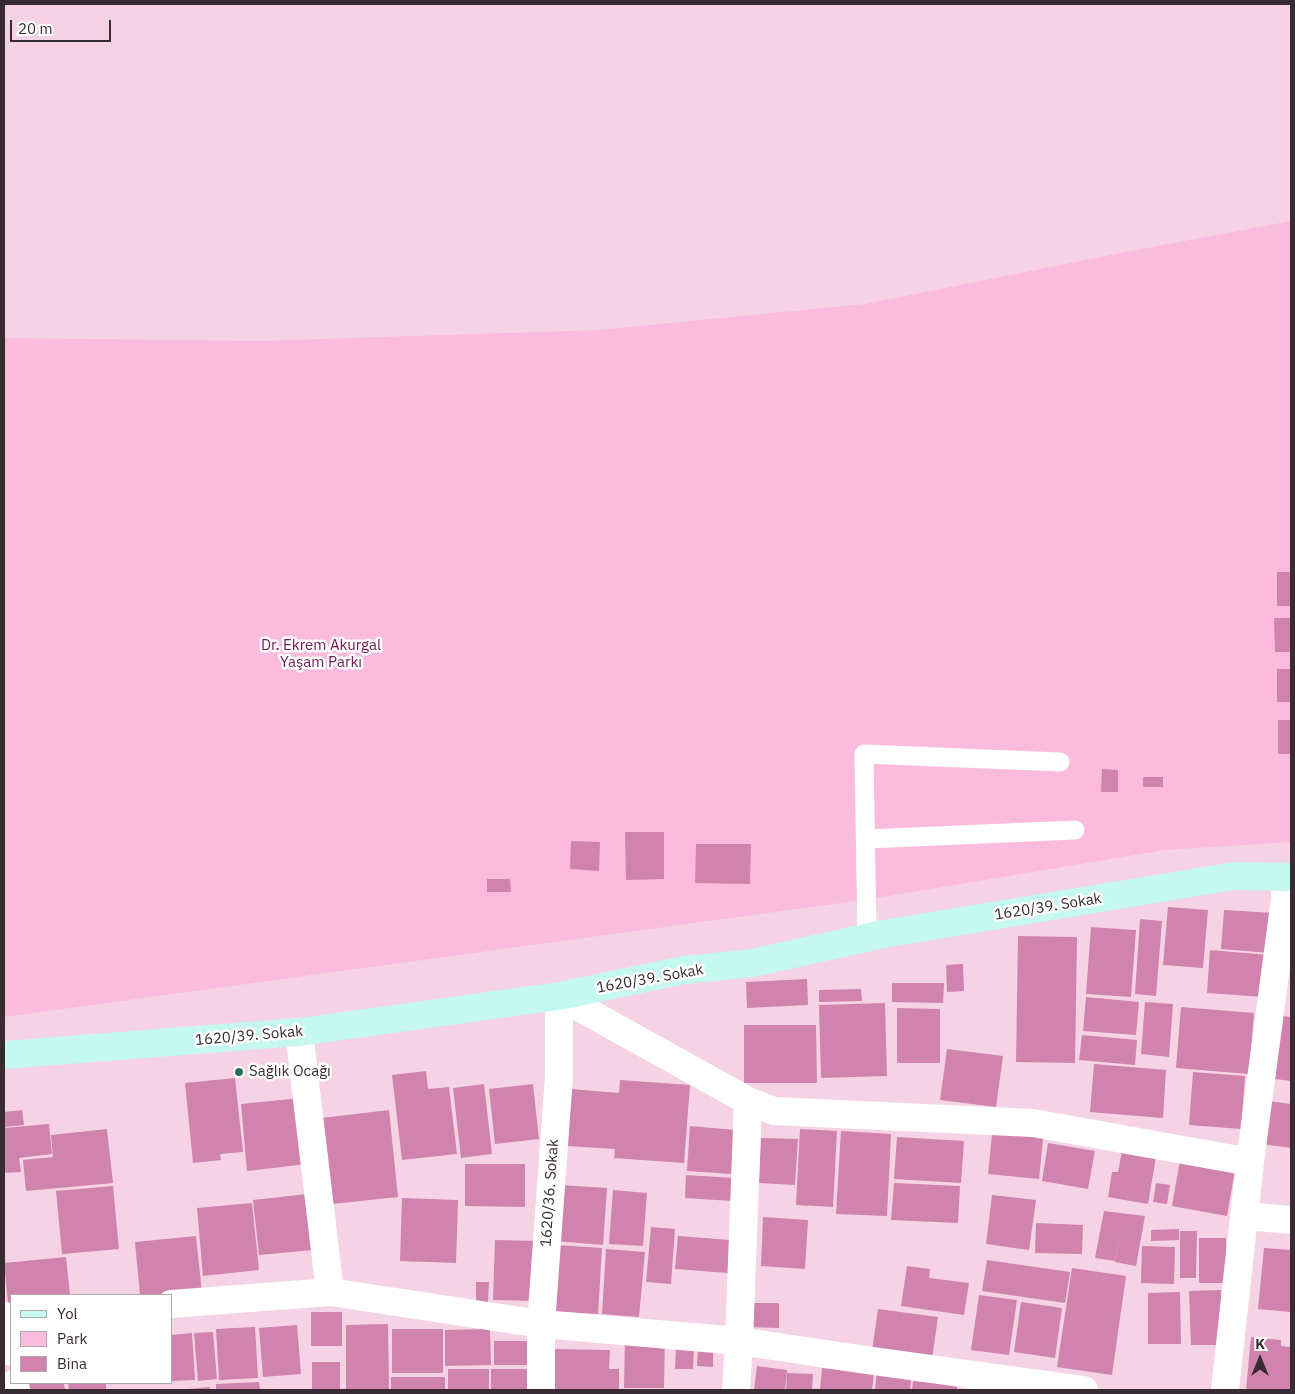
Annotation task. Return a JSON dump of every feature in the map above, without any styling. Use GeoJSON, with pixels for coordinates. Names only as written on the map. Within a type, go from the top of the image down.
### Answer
{"type":"FeatureCollection","features":[{"type":"Feature","properties":{"kind":"main road","name":"1620/39. Sokak"},"geometry":{"type":"LineString","coordinates":[[4,1055],[298,1032],[559,996],[684,970],[752,963],[867,937],[1234,876],[1288,888]]}},
{"type":"Feature","properties":{"kind":"street"},"geometry":{"type":"LineString","coordinates":[[1225,1390],[1250,1162],[1288,888]]}},
{"type":"Feature","properties":{"kind":"street"},"geometry":{"type":"LineString","coordinates":[[559,996],[748,1101],[774,1111],[1033,1123],[1250,1162]]}},
{"type":"Feature","properties":{"kind":"street","name":"1620/36. Sokak"},"geometry":{"type":"LineString","coordinates":[[541,1390],[541,1324],[559,1076],[559,996]]}},
{"type":"Feature","properties":{"kind":"street"},"geometry":{"type":"LineString","coordinates":[[298,1032],[330,1292]]}},
{"type":"Feature","properties":{"kind":"street"},"geometry":{"type":"LineString","coordinates":[[736,1390],[748,1101]]}},
{"type":"Feature","properties":{"kind":"street"},"geometry":{"type":"LineString","coordinates":[[1245,1216],[1291,1220]]}},
{"type":"Feature","properties":{"kind":"street"},"geometry":{"type":"LineString","coordinates":[[172,1304],[330,1292],[541,1324],[739,1341],[1084,1390]]}},
{"type":"Feature","properties":{"kind":"street"},"geometry":{"type":"LineString","coordinates":[[7,1316],[10,1343]]}},
{"type":"Feature","properties":{"kind":"lane"},"geometry":{"type":"LineString","coordinates":[[867,937],[867,839],[864,754],[1060,762]]}},
{"type":"Feature","properties":{"kind":"lane"},"geometry":{"type":"LineString","coordinates":[[867,839],[1075,830]]}},
{"type":"Feature","properties":{"kind":"green space","name":"Dr. Ekrem Akurgal Yaşam Parkı"},"geometry":{"type":"Polygon","coordinates":[[[1291,221],[1291,842],[1165,850],[870,899],[4,1017],[4,338],[259,341],[599,330],[865,304],[1291,221]]]}},
{"type":"Feature","properties":{"kind":"building"},"geometry":{"type":"Polygon","coordinates":[[[1277,572],[1291,572],[1291,606],[1277,606],[1277,572]]]}},
{"type":"Feature","properties":{"kind":"building"},"geometry":{"type":"Polygon","coordinates":[[[1274,618],[1291,618],[1291,652],[1275,652],[1274,618]]]}},
{"type":"Feature","properties":{"kind":"building"},"geometry":{"type":"Polygon","coordinates":[[[1277,669],[1291,669],[1291,702],[1277,702],[1277,669]]]}},
{"type":"Feature","properties":{"kind":"building"},"geometry":{"type":"Polygon","coordinates":[[[1278,720],[1291,720],[1291,754],[1278,754],[1278,720]]]}},
{"type":"Feature","properties":{"kind":"building"},"geometry":{"type":"Polygon","coordinates":[[[1102,769],[1118,770],[1118,792],[1101,792],[1102,769]]]}},
{"type":"Feature","properties":{"kind":"building"},"geometry":{"type":"Polygon","coordinates":[[[1143,777],[1163,777],[1163,787],[1143,787],[1143,777]]]}},
{"type":"Feature","properties":{"kind":"building"},"geometry":{"type":"Polygon","coordinates":[[[625,832],[664,832],[664,879],[626,880],[625,832]]]}},
{"type":"Feature","properties":{"kind":"building"},"geometry":{"type":"Polygon","coordinates":[[[571,841],[600,842],[599,871],[570,869],[571,841]]]}},
{"type":"Feature","properties":{"kind":"building"},"geometry":{"type":"Polygon","coordinates":[[[696,844],[751,844],[750,884],[695,883],[696,844]]]}},
{"type":"Feature","properties":{"kind":"building"},"geometry":{"type":"Polygon","coordinates":[[[487,879],[510,879],[511,892],[487,892],[487,879]]]}},
{"type":"Feature","properties":{"kind":"building"},"geometry":{"type":"Polygon","coordinates":[[[1168,907],[1208,910],[1203,968],[1163,965],[1168,907]]]}},
{"type":"Feature","properties":{"kind":"building"},"geometry":{"type":"Polygon","coordinates":[[[1224,910],[1274,913],[1270,953],[1221,949],[1224,910]]]}},
{"type":"Feature","properties":{"kind":"building"},"geometry":{"type":"Polygon","coordinates":[[[1140,919],[1162,921],[1156,996],[1135,994],[1140,919]]]}},
{"type":"Feature","properties":{"kind":"building"},"geometry":{"type":"Polygon","coordinates":[[[1091,927],[1136,930],[1131,997],[1086,994],[1091,927]]]}},
{"type":"Feature","properties":{"kind":"building"},"geometry":{"type":"Polygon","coordinates":[[[1018,936],[1077,937],[1075,1063],[1016,1062],[1018,936]]]}},
{"type":"Feature","properties":{"kind":"building"},"geometry":{"type":"Polygon","coordinates":[[[1210,950],[1268,955],[1264,997],[1207,993],[1210,950]]]}},
{"type":"Feature","properties":{"kind":"building"},"geometry":{"type":"Polygon","coordinates":[[[963,964],[964,991],[947,992],[946,965],[963,964]]]}},
{"type":"Feature","properties":{"kind":"building"},"geometry":{"type":"Polygon","coordinates":[[[807,979],[808,1005],[747,1008],[746,982],[807,979]]]}},
{"type":"Feature","properties":{"kind":"building"},"geometry":{"type":"Polygon","coordinates":[[[892,983],[944,983],[943,1003],[892,1002],[892,983]]]}},
{"type":"Feature","properties":{"kind":"building"},"geometry":{"type":"Polygon","coordinates":[[[861,989],[862,1001],[819,1002],[819,990],[861,989]]]}},
{"type":"Feature","properties":{"kind":"building"},"geometry":{"type":"Polygon","coordinates":[[[1086,997],[1139,1002],[1136,1035],[1083,1031],[1086,997]]]}},
{"type":"Feature","properties":{"kind":"building"},"geometry":{"type":"Polygon","coordinates":[[[1145,1002],[1173,1004],[1169,1057],[1141,1054],[1145,1002]]]}},
{"type":"Feature","properties":{"kind":"building"},"geometry":{"type":"Polygon","coordinates":[[[885,1003],[887,1076],[821,1078],[819,1005],[885,1003]]]}},
{"type":"Feature","properties":{"kind":"building"},"geometry":{"type":"Polygon","coordinates":[[[1181,1007],[1254,1013],[1249,1074],[1176,1068],[1181,1007]]]}},
{"type":"Feature","properties":{"kind":"building"},"geometry":{"type":"Polygon","coordinates":[[[897,1008],[940,1009],[940,1063],[897,1063],[897,1008]]]}},
{"type":"Feature","properties":{"kind":"building"},"geometry":{"type":"Polygon","coordinates":[[[1282,1016],[1291,1017],[1291,1081],[1275,1079],[1282,1016]]]}},
{"type":"Feature","properties":{"kind":"building"},"geometry":{"type":"Polygon","coordinates":[[[744,1025],[816,1025],[817,1083],[744,1083],[744,1025]]]}},
{"type":"Feature","properties":{"kind":"building"},"geometry":{"type":"Polygon","coordinates":[[[1082,1035],[1137,1040],[1135,1065],[1079,1060],[1082,1035]]]}},
{"type":"Feature","properties":{"kind":"building"},"geometry":{"type":"Polygon","coordinates":[[[947,1049],[1003,1056],[996,1107],[940,1100],[947,1049]]]}},
{"type":"Feature","properties":{"kind":"building"},"geometry":{"type":"Polygon","coordinates":[[[1094,1064],[1166,1070],[1163,1118],[1090,1112],[1094,1064]]]}},
{"type":"Feature","properties":{"kind":"building"},"geometry":{"type":"Polygon","coordinates":[[[426,1071],[428,1089],[449,1087],[457,1154],[402,1160],[392,1075],[426,1071]]]}},
{"type":"Feature","properties":{"kind":"building"},"geometry":{"type":"Polygon","coordinates":[[[1193,1072],[1245,1076],[1241,1129],[1189,1125],[1193,1072]]]}},
{"type":"Feature","properties":{"kind":"building"},"geometry":{"type":"Polygon","coordinates":[[[235,1078],[243,1152],[220,1154],[221,1160],[193,1163],[185,1083],[235,1078]]]}},
{"type":"Feature","properties":{"kind":"building"},"geometry":{"type":"Polygon","coordinates":[[[620,1080],[690,1085],[684,1163],[614,1158],[615,1149],[567,1146],[571,1089],[619,1093],[620,1080]]]}},
{"type":"Feature","properties":{"kind":"building"},"geometry":{"type":"Polygon","coordinates":[[[484,1084],[492,1154],[461,1158],[453,1088],[484,1084]]]}},
{"type":"Feature","properties":{"kind":"building"},"geometry":{"type":"Polygon","coordinates":[[[533,1084],[539,1139],[495,1144],[489,1089],[533,1084]]]}},
{"type":"Feature","properties":{"kind":"building"},"geometry":{"type":"Polygon","coordinates":[[[301,1098],[307,1164],[247,1171],[241,1104],[301,1098]]]}},
{"type":"Feature","properties":{"kind":"building"},"geometry":{"type":"Polygon","coordinates":[[[1268,1101],[1291,1104],[1291,1148],[1262,1144],[1268,1101]]]}},
{"type":"Feature","properties":{"kind":"building"},"geometry":{"type":"Polygon","coordinates":[[[22,1110],[24,1125],[4,1127],[4,1112],[22,1110]]]}},
{"type":"Feature","properties":{"kind":"building"},"geometry":{"type":"Polygon","coordinates":[[[389,1110],[398,1197],[323,1205],[313,1119],[389,1110]]]}},
{"type":"Feature","properties":{"kind":"building"},"geometry":{"type":"Polygon","coordinates":[[[49,1124],[52,1154],[19,1158],[21,1172],[4,1173],[4,1128],[49,1124]]]}},
{"type":"Feature","properties":{"kind":"building"},"geometry":{"type":"Polygon","coordinates":[[[993,1125],[1044,1130],[1039,1179],[988,1174],[993,1125]]]}},
{"type":"Feature","properties":{"kind":"building"},"geometry":{"type":"Polygon","coordinates":[[[690,1126],[735,1130],[732,1174],[687,1171],[690,1126]]]}},
{"type":"Feature","properties":{"kind":"building"},"geometry":{"type":"Polygon","coordinates":[[[107,1129],[113,1183],[26,1191],[23,1160],[53,1157],[51,1135],[107,1129]]]}},
{"type":"Feature","properties":{"kind":"building"},"geometry":{"type":"Polygon","coordinates":[[[800,1129],[837,1131],[833,1207],[796,1205],[800,1129]]]}},
{"type":"Feature","properties":{"kind":"building"},"geometry":{"type":"Polygon","coordinates":[[[841,1131],[891,1134],[887,1216],[836,1214],[841,1131]]]}},
{"type":"Feature","properties":{"kind":"building"},"geometry":{"type":"Polygon","coordinates":[[[897,1137],[964,1141],[961,1183],[894,1179],[897,1137]]]}},
{"type":"Feature","properties":{"kind":"building"},"geometry":{"type":"Polygon","coordinates":[[[761,1138],[798,1139],[795,1185],[759,1183],[761,1138]]]}},
{"type":"Feature","properties":{"kind":"building"},"geometry":{"type":"Polygon","coordinates":[[[1048,1143],[1095,1151],[1088,1189],[1042,1181],[1048,1143]]]}},
{"type":"Feature","properties":{"kind":"building"},"geometry":{"type":"Polygon","coordinates":[[[1122,1151],[1156,1157],[1148,1204],[1108,1197],[1112,1172],[1118,1172],[1122,1151]]]}},
{"type":"Feature","properties":{"kind":"building"},"geometry":{"type":"Polygon","coordinates":[[[1181,1154],[1236,1164],[1227,1216],[1172,1206],[1181,1154]]]}},
{"type":"Feature","properties":{"kind":"building"},"geometry":{"type":"Polygon","coordinates":[[[465,1164],[525,1164],[525,1207],[465,1206],[465,1164]]]}},
{"type":"Feature","properties":{"kind":"building"},"geometry":{"type":"Polygon","coordinates":[[[686,1175],[734,1178],[732,1201],[685,1198],[686,1175]]]}},
{"type":"Feature","properties":{"kind":"building"},"geometry":{"type":"Polygon","coordinates":[[[894,1183],[960,1186],[958,1223],[891,1220],[894,1183]]]}},
{"type":"Feature","properties":{"kind":"building"},"geometry":{"type":"Polygon","coordinates":[[[1156,1183],[1170,1185],[1167,1204],[1153,1202],[1156,1183]]]}},
{"type":"Feature","properties":{"kind":"building"},"geometry":{"type":"Polygon","coordinates":[[[560,1185],[607,1188],[603,1245],[556,1241],[560,1185]]]}},
{"type":"Feature","properties":{"kind":"building"},"geometry":{"type":"Polygon","coordinates":[[[113,1186],[119,1249],[62,1254],[56,1191],[113,1186]]]}},
{"type":"Feature","properties":{"kind":"building"},"geometry":{"type":"Polygon","coordinates":[[[613,1190],[647,1193],[643,1246],[609,1244],[613,1190]]]}},
{"type":"Feature","properties":{"kind":"building"},"geometry":{"type":"Polygon","coordinates":[[[307,1194],[313,1250],[259,1255],[253,1200],[307,1194]]]}},
{"type":"Feature","properties":{"kind":"building"},"geometry":{"type":"Polygon","coordinates":[[[992,1195],[1036,1200],[1029,1250],[986,1244],[992,1195]]]}},
{"type":"Feature","properties":{"kind":"building"},"geometry":{"type":"Polygon","coordinates":[[[402,1198],[458,1200],[456,1263],[400,1261],[402,1198]]]}},
{"type":"Feature","properties":{"kind":"building"},"geometry":{"type":"Polygon","coordinates":[[[252,1203],[259,1270],[203,1276],[197,1208],[252,1203]]]}},
{"type":"Feature","properties":{"kind":"building"},"geometry":{"type":"Polygon","coordinates":[[[1104,1211],[1145,1216],[1136,1266],[1115,1262],[1123,1219],[1115,1261],[1095,1258],[1104,1211]]]}},
{"type":"Feature","properties":{"kind":"building"},"geometry":{"type":"Polygon","coordinates":[[[763,1217],[808,1220],[805,1269],[761,1266],[763,1217]]]}},
{"type":"Feature","properties":{"kind":"building"},"geometry":{"type":"Polygon","coordinates":[[[1036,1223],[1083,1225],[1082,1254],[1035,1253],[1036,1223]]]}},
{"type":"Feature","properties":{"kind":"building"},"geometry":{"type":"Polygon","coordinates":[[[651,1227],[675,1229],[671,1284],[646,1282],[651,1227]]]}},
{"type":"Feature","properties":{"kind":"building"},"geometry":{"type":"Polygon","coordinates":[[[1179,1229],[1179,1240],[1151,1241],[1151,1230],[1179,1229]]]}},
{"type":"Feature","properties":{"kind":"building"},"geometry":{"type":"Polygon","coordinates":[[[1180,1231],[1197,1231],[1196,1278],[1180,1278],[1180,1231]]]}},
{"type":"Feature","properties":{"kind":"building"},"geometry":{"type":"Polygon","coordinates":[[[196,1236],[202,1293],[140,1294],[135,1242],[196,1236]]]}},
{"type":"Feature","properties":{"kind":"building"},"geometry":{"type":"Polygon","coordinates":[[[678,1236],[730,1240],[728,1273],[675,1269],[678,1236]]]}},
{"type":"Feature","properties":{"kind":"building"},"geometry":{"type":"Polygon","coordinates":[[[1199,1238],[1226,1238],[1226,1283],[1199,1283],[1199,1238]]]}},
{"type":"Feature","properties":{"kind":"building"},"geometry":{"type":"Polygon","coordinates":[[[495,1240],[538,1241],[536,1301],[493,1300],[495,1240]]]}},
{"type":"Feature","properties":{"kind":"building"},"geometry":{"type":"Polygon","coordinates":[[[556,1245],[602,1248],[598,1314],[551,1311],[556,1245]]]}},
{"type":"Feature","properties":{"kind":"building"},"geometry":{"type":"Polygon","coordinates":[[[1142,1246],[1175,1247],[1174,1284],[1141,1283],[1142,1246]]]}},
{"type":"Feature","properties":{"kind":"building"},"geometry":{"type":"Polygon","coordinates":[[[1264,1248],[1291,1250],[1291,1312],[1258,1309],[1264,1248]]]}},
{"type":"Feature","properties":{"kind":"building"},"geometry":{"type":"Polygon","coordinates":[[[606,1249],[645,1252],[639,1317],[602,1314],[606,1249]]]}},
{"type":"Feature","properties":{"kind":"building"},"geometry":{"type":"Polygon","coordinates":[[[66,1257],[70,1294],[10,1294],[9,1313],[4,1263],[66,1257]]]}},
{"type":"Feature","properties":{"kind":"building"},"geometry":{"type":"Polygon","coordinates":[[[987,1260],[1070,1272],[1065,1303],[982,1291],[987,1260]]]}},
{"type":"Feature","properties":{"kind":"building"},"geometry":{"type":"Polygon","coordinates":[[[907,1266],[930,1269],[929,1278],[969,1283],[964,1315],[901,1306],[907,1266]]]}},
{"type":"Feature","properties":{"kind":"building"},"geometry":{"type":"Polygon","coordinates":[[[1072,1268],[1126,1276],[1112,1375],[1057,1367],[1072,1268]]]}},
{"type":"Feature","properties":{"kind":"building"},"geometry":{"type":"Polygon","coordinates":[[[476,1282],[489,1282],[488,1303],[476,1303],[476,1282]]]}},
{"type":"Feature","properties":{"kind":"building"},"geometry":{"type":"Polygon","coordinates":[[[1221,1290],[1222,1345],[1191,1345],[1189,1291],[1221,1290]]]}},
{"type":"Feature","properties":{"kind":"building"},"geometry":{"type":"Polygon","coordinates":[[[1180,1292],[1181,1344],[1148,1344],[1148,1293],[1180,1292]]]}},
{"type":"Feature","properties":{"kind":"building"},"geometry":{"type":"Polygon","coordinates":[[[979,1295],[1017,1300],[1009,1355],[971,1350],[979,1295]]]}},
{"type":"Feature","properties":{"kind":"building"},"geometry":{"type":"Polygon","coordinates":[[[1021,1302],[1062,1308],[1055,1358],[1014,1352],[1021,1302]]]}},
{"type":"Feature","properties":{"kind":"building"},"geometry":{"type":"Polygon","coordinates":[[[748,1303],[779,1303],[779,1328],[747,1327],[748,1303]]]}},
{"type":"Feature","properties":{"kind":"building"},"geometry":{"type":"Polygon","coordinates":[[[878,1309],[938,1317],[932,1359],[872,1351],[878,1309]]]}},
{"type":"Feature","properties":{"kind":"building"},"geometry":{"type":"Polygon","coordinates":[[[311,1312],[342,1312],[342,1346],[311,1346],[311,1312]]]}},
{"type":"Feature","properties":{"kind":"building"},"geometry":{"type":"Polygon","coordinates":[[[388,1324],[389,1390],[346,1390],[346,1325],[388,1324]]]}},
{"type":"Feature","properties":{"kind":"building"},"geometry":{"type":"Polygon","coordinates":[[[297,1325],[301,1374],[263,1377],[259,1328],[297,1325]]]}},
{"type":"Feature","properties":{"kind":"building"},"geometry":{"type":"Polygon","coordinates":[[[255,1327],[258,1378],[219,1380],[216,1329],[255,1327]]]}},
{"type":"Feature","properties":{"kind":"building"},"geometry":{"type":"Polygon","coordinates":[[[392,1329],[443,1329],[443,1373],[392,1373],[392,1329]]]}},
{"type":"Feature","properties":{"kind":"building"},"geometry":{"type":"Polygon","coordinates":[[[490,1329],[491,1365],[445,1366],[445,1330],[490,1329]]]}},
{"type":"Feature","properties":{"kind":"building"},"geometry":{"type":"Polygon","coordinates":[[[213,1332],[217,1379],[198,1381],[194,1333],[213,1332]]]}},
{"type":"Feature","properties":{"kind":"building"},"geometry":{"type":"Polygon","coordinates":[[[192,1333],[195,1380],[172,1381],[172,1335],[192,1333]]]}},
{"type":"Feature","properties":{"kind":"building"},"geometry":{"type":"Polygon","coordinates":[[[1251,1337],[1281,1340],[1281,1346],[1291,1347],[1291,1390],[1246,1390],[1251,1337]]]}},
{"type":"Feature","properties":{"kind":"building"},"geometry":{"type":"Polygon","coordinates":[[[625,1338],[665,1338],[664,1388],[624,1388],[625,1338]]]}},
{"type":"Feature","properties":{"kind":"building"},"geometry":{"type":"Polygon","coordinates":[[[494,1341],[529,1341],[529,1365],[494,1365],[494,1341]]]}},
{"type":"Feature","properties":{"kind":"building"},"geometry":{"type":"Polygon","coordinates":[[[676,1346],[694,1347],[693,1369],[675,1369],[676,1346]]]}},
{"type":"Feature","properties":{"kind":"building"},"geometry":{"type":"Polygon","coordinates":[[[698,1348],[713,1348],[713,1367],[697,1366],[698,1348]]]}},
{"type":"Feature","properties":{"kind":"building"},"geometry":{"type":"Polygon","coordinates":[[[555,1349],[610,1350],[609,1369],[619,1369],[619,1390],[554,1390],[555,1349]]]}},
{"type":"Feature","properties":{"kind":"building"},"geometry":{"type":"Polygon","coordinates":[[[312,1362],[340,1362],[340,1390],[312,1390],[312,1362]]]}},
{"type":"Feature","properties":{"kind":"building"},"geometry":{"type":"Polygon","coordinates":[[[757,1366],[787,1370],[785,1390],[754,1390],[757,1366]]]}},
{"type":"Feature","properties":{"kind":"building"},"geometry":{"type":"Polygon","coordinates":[[[822,1368],[874,1374],[872,1390],[820,1390],[822,1368]]]}},
{"type":"Feature","properties":{"kind":"building"},"geometry":{"type":"Polygon","coordinates":[[[448,1369],[489,1369],[489,1390],[448,1390],[448,1369]]]}},
{"type":"Feature","properties":{"kind":"building"},"geometry":{"type":"Polygon","coordinates":[[[491,1369],[534,1369],[534,1390],[491,1390],[491,1369]]]}},
{"type":"Feature","properties":{"kind":"building"},"geometry":{"type":"Polygon","coordinates":[[[877,1369],[912,1372],[910,1390],[875,1390],[877,1369]]]}},
{"type":"Feature","properties":{"kind":"building"},"geometry":{"type":"Polygon","coordinates":[[[787,1373],[813,1374],[812,1390],[786,1390],[787,1373]]]}},
{"type":"Feature","properties":{"kind":"building"},"geometry":{"type":"Polygon","coordinates":[[[391,1377],[445,1377],[445,1390],[391,1390],[391,1377]]]}},
{"type":"Feature","properties":{"kind":"building"},"geometry":{"type":"Polygon","coordinates":[[[913,1381],[957,1385],[957,1390],[912,1390],[913,1381]]]}},
{"type":"Feature","properties":{"kind":"building"},"geometry":{"type":"Polygon","coordinates":[[[259,1382],[260,1390],[216,1390],[216,1384],[259,1382]]]}},
{"type":"Feature","properties":{"kind":"building"},"geometry":{"type":"Polygon","coordinates":[[[24,1384],[64,1384],[65,1390],[24,1390],[24,1384]]]}},
{"type":"Feature","properties":{"kind":"building"},"geometry":{"type":"Polygon","coordinates":[[[68,1384],[106,1384],[106,1390],[69,1390],[68,1384]]]}},
{"type":"Feature","properties":{"kind":"building"},"geometry":{"type":"Polygon","coordinates":[[[210,1387],[210,1390],[188,1390],[188,1389],[210,1387]]]}},
{"type":"Feature","properties":{"kind":"place","name":"Sağlık Ocağı"},"geometry":{"type":"Point","coordinates":[239,1072]}}]}
